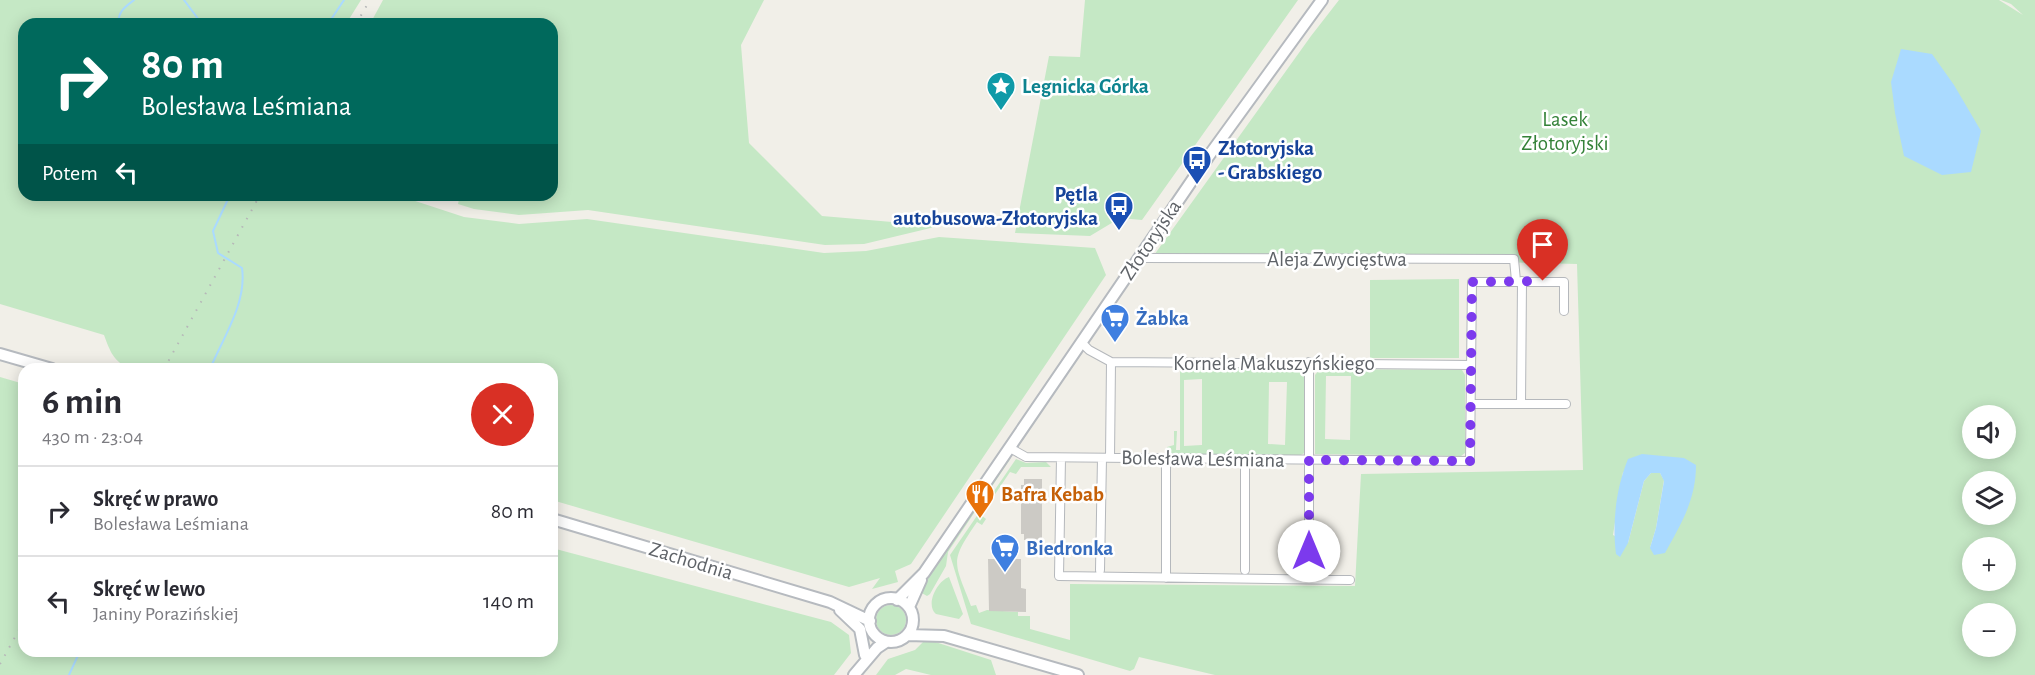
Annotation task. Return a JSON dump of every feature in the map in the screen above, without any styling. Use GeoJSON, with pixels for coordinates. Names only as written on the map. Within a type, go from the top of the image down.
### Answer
{"type":"FeatureCollection","features":[{"type":"Feature","properties":{"kind":"main road","name":"Złotoryjska"},"geometry":{"type":"LineString","coordinates":[[897,600],[924,573],[1254,92],[1322,0]]}},
{"type":"Feature","properties":{"kind":"main road"},"geometry":{"type":"LineString","coordinates":[[0,354],[31,363]]}},
{"type":"Feature","properties":{"kind":"main road","name":"Zachodnia"},"geometry":{"type":"LineString","coordinates":[[558,521],[830,602],[862,607],[876,605]]}},
{"type":"Feature","properties":{"kind":"main road","name":"Złotoryjska"},"geometry":{"type":"LineString","coordinates":[[909,607],[924,573]]}},
{"type":"Feature","properties":{"kind":"main road"},"geometry":{"type":"LineString","coordinates":[[857,671],[871,643],[871,626],[876,605],[884,600],[897,600],[909,607],[913,619],[908,635]]}},
{"type":"Feature","properties":{"kind":"main road"},"geometry":{"type":"LineString","coordinates":[[830,602],[860,629],[865,655]]}},
{"type":"Feature","properties":{"kind":"main road","name":"Zachodnia"},"geometry":{"type":"LineString","coordinates":[[830,602],[871,626]]}},
{"type":"Feature","properties":{"kind":"main road"},"geometry":{"type":"LineString","coordinates":[[913,619],[944,636],[1078,675]]}},
{"type":"Feature","properties":{"kind":"main road"},"geometry":{"type":"LineString","coordinates":[[871,626],[886,642]]}},
{"type":"Feature","properties":{"kind":"main road"},"geometry":{"type":"LineString","coordinates":[[857,671],[886,642],[897,642],[908,635],[944,636]]}},
{"type":"Feature","properties":{"kind":"street","name":"Aleja Zwycięstwa"},"geometry":{"type":"LineString","coordinates":[[1139,258],[1514,259],[1519,281]]}},
{"type":"Feature","properties":{"kind":"street"},"geometry":{"type":"LineString","coordinates":[[1519,281],[1521,404]]}},
{"type":"Feature","properties":{"kind":"street"},"geometry":{"type":"LineString","coordinates":[[1564,311],[1564,282],[1472,282],[1471,404],[1566,404]]}},
{"type":"Feature","properties":{"kind":"street"},"geometry":{"type":"LineString","coordinates":[[1082,343],[1089,350],[1111,362],[1100,570]]}},
{"type":"Feature","properties":{"kind":"street","name":"Kornela Makuszyńskiego"},"geometry":{"type":"LineString","coordinates":[[1111,362],[1471,365]]}},
{"type":"Feature","properties":{"kind":"street"},"geometry":{"type":"LineString","coordinates":[[1309,362],[1309,579]]}},
{"type":"Feature","properties":{"kind":"street","name":"Bolesława Leśmiana"},"geometry":{"type":"LineString","coordinates":[[1010,448],[1026,457],[1061,458],[1470,461],[1471,404]]}},
{"type":"Feature","properties":{"kind":"street"},"geometry":{"type":"LineString","coordinates":[[1061,458],[1059,576],[1350,580]]}},
{"type":"Feature","properties":{"kind":"street"},"geometry":{"type":"LineString","coordinates":[[1166,458],[1166,578]]}},
{"type":"Feature","properties":{"kind":"street"},"geometry":{"type":"LineString","coordinates":[[1245,459],[1245,570]]}},
{"type":"Feature","properties":{"kind":"green space"},"geometry":{"type":"Polygon","coordinates":[[[0,0],[361,0],[350,18],[18,18],[18,201],[415,201],[464,217],[519,224],[587,219],[824,253],[866,251],[939,237],[1095,248],[1106,275],[911,564],[895,571],[898,582],[872,589],[880,578],[849,587],[558,502],[558,363],[121,363],[110,351],[104,335],[0,304],[0,0]]]}},
{"type":"Feature","properties":{"kind":"green space"},"geometry":{"type":"Polygon","coordinates":[[[383,0],[764,0],[741,45],[749,143],[822,216],[939,226],[864,244],[825,245],[588,210],[519,215],[474,209],[458,204],[459,201],[558,201],[558,18],[373,18],[383,0]]]}},
{"type":"Feature","properties":{"kind":"green space"},"geometry":{"type":"Polygon","coordinates":[[[1085,0],[1298,0],[1142,220],[1120,218],[1090,236],[1015,233],[1049,56],[1080,57],[1085,0]]]}},
{"type":"Feature","properties":{"kind":"green space","name":"Lasek Złotoryjski"},"geometry":{"type":"Polygon","coordinates":[[[1339,0],[1999,0],[2023,15],[2011,4],[2001,0],[2035,0],[2035,675],[1215,675],[1139,657],[1134,669],[1130,671],[971,624],[950,555],[1016,459],[1026,463],[1046,462],[1051,467],[1021,467],[1016,474],[1010,472],[981,515],[986,519],[982,525],[977,522],[962,546],[958,555],[958,570],[971,606],[976,605],[979,613],[987,610],[1018,612],[1018,616],[1030,616],[1030,629],[1070,640],[1070,584],[1355,586],[1361,474],[1583,470],[1577,264],[1357,259],[1152,258],[1339,0]],[[1695,466],[1623,472],[1613,535],[1628,543],[1644,481],[1651,473],[1660,473],[1664,480],[1656,528],[1650,548],[1695,466]]]}},
{"type":"Feature","properties":{"kind":"green space"},"geometry":{"type":"Polygon","coordinates":[[[1459,279],[1459,358],[1370,358],[1370,280],[1459,279]]]}},
{"type":"Feature","properties":{"kind":"green space"},"geometry":{"type":"Polygon","coordinates":[[[1180,366],[1291,367],[1308,374],[1308,451],[1299,456],[1170,454],[1167,447],[1174,445],[1174,431],[1177,431],[1176,450],[1180,450],[1180,366]],[[1202,379],[1184,380],[1184,446],[1202,445],[1202,379]],[[1269,382],[1268,444],[1285,445],[1287,382],[1269,382]]]}},
{"type":"Feature","properties":{"kind":"green space"},"geometry":{"type":"Polygon","coordinates":[[[1320,369],[1462,370],[1465,375],[1465,453],[1461,456],[1315,454],[1315,375],[1320,369]],[[1326,376],[1325,439],[1350,440],[1351,376],[1326,376]]]}},
{"type":"Feature","properties":{"kind":"green space"},"geometry":{"type":"Polygon","coordinates":[[[0,377],[18,382],[18,657],[558,657],[558,550],[831,622],[849,635],[851,653],[834,675],[0,675],[0,377]]]}},
{"type":"Feature","properties":{"kind":"green space"},"geometry":{"type":"Polygon","coordinates":[[[1011,458],[948,552],[946,566],[930,594],[927,596],[920,592],[940,558],[1011,458]]]}},
{"type":"Feature","properties":{"kind":"green space"},"geometry":{"type":"Polygon","coordinates":[[[949,577],[963,614],[959,619],[936,614],[933,610],[934,594],[940,583],[949,577]]]}},
{"type":"Feature","properties":{"kind":"green space"},"geometry":{"type":"Polygon","coordinates":[[[891,605],[902,609],[906,620],[902,631],[891,635],[880,631],[876,620],[880,609],[891,605]]]}},
{"type":"Feature","properties":{"kind":"green space"},"geometry":{"type":"Polygon","coordinates":[[[926,639],[991,660],[996,675],[931,675],[906,669],[895,675],[876,675],[888,659],[915,650],[926,639]]]}},
{"type":"Feature","properties":{"kind":"water"},"geometry":{"type":"Polygon","coordinates":[[[1901,49],[1932,54],[1954,85],[1981,131],[1971,172],[1942,175],[1904,156],[1891,82],[1901,49]]]}},
{"type":"Feature","properties":{"kind":"water"},"geometry":{"type":"Polygon","coordinates":[[[1642,454],[1684,458],[1696,465],[1693,489],[1687,511],[1665,553],[1654,555],[1650,548],[1664,481],[1660,473],[1651,473],[1644,481],[1628,543],[1620,557],[1616,554],[1615,542],[1618,494],[1628,459],[1642,454]]]}},
{"type":"Feature","properties":{"kind":"building"},"geometry":{"type":"Polygon","coordinates":[[[1024,479],[1042,479],[1042,540],[1024,540],[1024,534],[1021,534],[1021,485],[1024,485],[1024,479]]]}},
{"type":"Feature","properties":{"kind":"building","name":"Biedronka"},"geometry":{"type":"Polygon","coordinates":[[[988,559],[1021,559],[1021,588],[1026,589],[1026,612],[989,611],[988,559]]]}},
{"type":"Feature","properties":{"kind":"waterway"},"geometry":{"type":"LineString","coordinates":[[119,18],[120,13],[134,0]]}},
{"type":"Feature","properties":{"kind":"waterway"},"geometry":{"type":"LineString","coordinates":[[184,0],[198,18]]}},
{"type":"Feature","properties":{"kind":"waterway"},"geometry":{"type":"LineString","coordinates":[[332,18],[344,0]]}},
{"type":"Feature","properties":{"kind":"waterway"},"geometry":{"type":"LineString","coordinates":[[213,363],[238,307],[243,281],[242,268],[218,253],[213,231],[227,201]]}},
{"type":"Feature","properties":{"kind":"waterway"},"geometry":{"type":"LineString","coordinates":[[69,675],[77,657]]}},
{"type":"Feature","properties":{"kind":"railway"},"geometry":{"type":"LineString","coordinates":[[360,18],[370,0]]}},
{"type":"Feature","properties":{"kind":"railway"},"geometry":{"type":"LineString","coordinates":[[167,363],[257,201]]}},
{"type":"Feature","properties":{"kind":"railway"},"geometry":{"type":"LineString","coordinates":[[0,664],[18,632]]}},
{"type":"Feature","properties":{"kind":"place","name":"Legnicka Górka"},"geometry":{"type":"Point","coordinates":[1001,112]}},
{"type":"Feature","properties":{"kind":"place","name":"Złotoryjska - Grabskiego"},"geometry":{"type":"Point","coordinates":[1197,186]}},
{"type":"Feature","properties":{"kind":"place","name":"Pętla autobusowa-Złotoryjska"},"geometry":{"type":"Point","coordinates":[1119,232]}},
{"type":"Feature","properties":{"kind":"place","name":"Żabka"},"geometry":{"type":"Point","coordinates":[1115,344]}},
{"type":"Feature","properties":{"kind":"place","name":"Bafra Kebab"},"geometry":{"type":"Point","coordinates":[980,520]}},
{"type":"Feature","properties":{"kind":"place","name":"Biedronka"},"geometry":{"type":"Point","coordinates":[1005,574]}},
{"type":"Feature","properties":{"kind":"route"},"geometry":{"type":"LineString","coordinates":[[1309,551],[1309,460],[1470,461],[1472,282],[1543,281]]}}]}
